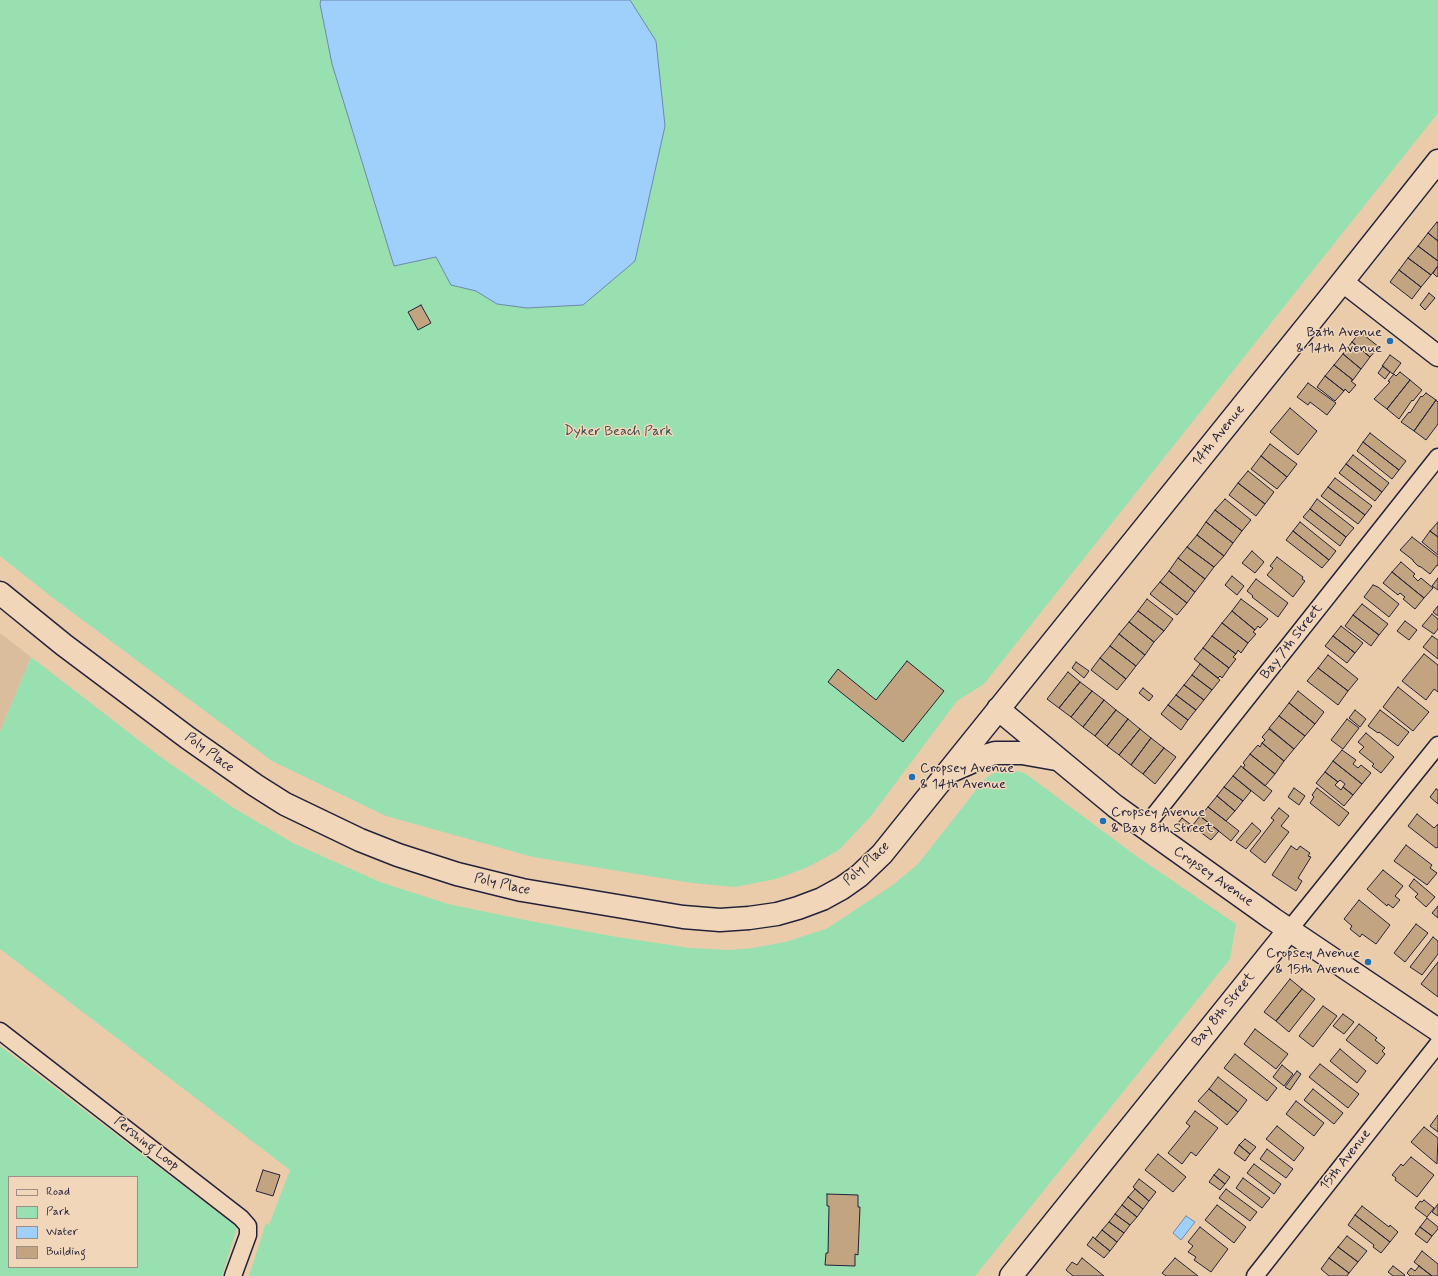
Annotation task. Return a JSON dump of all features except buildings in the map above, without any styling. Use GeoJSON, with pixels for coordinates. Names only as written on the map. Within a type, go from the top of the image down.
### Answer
{"type":"FeatureCollection","features":[{"type":"Feature","properties":{"kind":"main road","name":"14th Avenue"},"geometry":{"type":"LineString","coordinates":[[998,710],[1343,282],[1438,161]]}},
{"type":"Feature","properties":{"kind":"main road","name":"Poly Place"},"geometry":{"type":"LineString","coordinates":[[0,593],[64,645],[255,786],[285,804],[360,840],[429,866],[486,882],[558,897],[683,917],[720,920],[776,914],[822,899],[842,888],[859,876],[882,854],[998,710]]}},
{"type":"Feature","properties":{"kind":"main road","name":"Cropsey Avenue"},"geometry":{"type":"LineString","coordinates":[[998,710],[1115,806],[1289,930],[1438,1030]]}},
{"type":"Feature","properties":{"kind":"main road"},"geometry":{"type":"LineString","coordinates":[[946,773],[995,753],[1022,752],[1060,760]]}},
{"type":"Feature","properties":{"kind":"main road","name":"Bay 8th Street"},"geometry":{"type":"LineString","coordinates":[[1011,1276],[1289,930]]}},
{"type":"Feature","properties":{"kind":"street"},"geometry":{"type":"LineString","coordinates":[[1343,282],[1438,356]]}},
{"type":"Feature","properties":{"kind":"street","name":"Bay 7th Street"},"geometry":{"type":"LineString","coordinates":[[1145,827],[1438,457]]}},
{"type":"Feature","properties":{"kind":"street","name":"Bay 8th Street"},"geometry":{"type":"LineString","coordinates":[[1289,930],[1438,745]]}},
{"type":"Feature","properties":{"kind":"street","name":"Pershing Loop"},"geometry":{"type":"LineString","coordinates":[[0,1032],[241,1218],[248,1226],[248,1235],[233,1276]]}},
{"type":"Feature","properties":{"kind":"street","name":"15th Avenue"},"geometry":{"type":"LineString","coordinates":[[1255,1276],[1438,1044]]}},
{"type":"Feature","properties":{"kind":"shaded area"},"geometry":{"type":"Polygon","coordinates":[[[0,633],[31,657],[0,732],[0,633]]]}},
{"type":"Feature","properties":{"kind":"green space","name":"Dyker Beach Park"},"geometry":{"type":"Polygon","coordinates":[[[0,0],[1438,0],[1438,113],[984,684],[957,701],[871,816],[839,850],[808,867],[776,879],[735,887],[692,883],[533,857],[386,816],[272,761],[53,598],[0,556],[0,0]]]}},
{"type":"Feature","properties":{"kind":"green space"},"geometry":{"type":"Polygon","coordinates":[[[31,657],[158,755],[232,807],[293,843],[380,882],[448,904],[617,937],[690,948],[729,950],[753,948],[785,942],[826,929],[893,885],[918,864],[984,780],[990,775],[1000,771],[1018,771],[1026,774],[1139,858],[1236,924],[1230,959],[975,1276],[249,1276],[266,1223],[269,1225],[290,1170],[0,949],[0,732],[31,657]]]}},
{"type":"Feature","properties":{"kind":"green space"},"geometry":{"type":"Polygon","coordinates":[[[0,1046],[237,1227],[222,1276],[0,1276],[0,1046]]]}},
{"type":"Feature","properties":{"kind":"water"},"geometry":{"type":"Polygon","coordinates":[[[321,0],[630,0],[656,41],[665,126],[635,261],[583,305],[527,308],[497,304],[476,291],[451,285],[436,257],[394,266],[332,64],[320,4],[321,0]]]}},
{"type":"Feature","properties":{"kind":"water"},"geometry":{"type":"Polygon","coordinates":[[[1186,1216],[1195,1222],[1181,1240],[1173,1233],[1186,1216]]]}},
{"type":"Feature","properties":{"kind":"place","name":"Bath Avenue & 14th Avenue"},"geometry":{"type":"Point","coordinates":[1390,341]}},
{"type":"Feature","properties":{"kind":"place","name":"Cropsey Avenue & 14th Avenue"},"geometry":{"type":"Point","coordinates":[912,777]}},
{"type":"Feature","properties":{"kind":"place","name":"Cropsey Avenue & Bay 8th Street"},"geometry":{"type":"Point","coordinates":[1103,821]}},
{"type":"Feature","properties":{"kind":"place","name":"Cropsey Avenue & 15th Avenue"},"geometry":{"type":"Point","coordinates":[1368,962]}}]}
